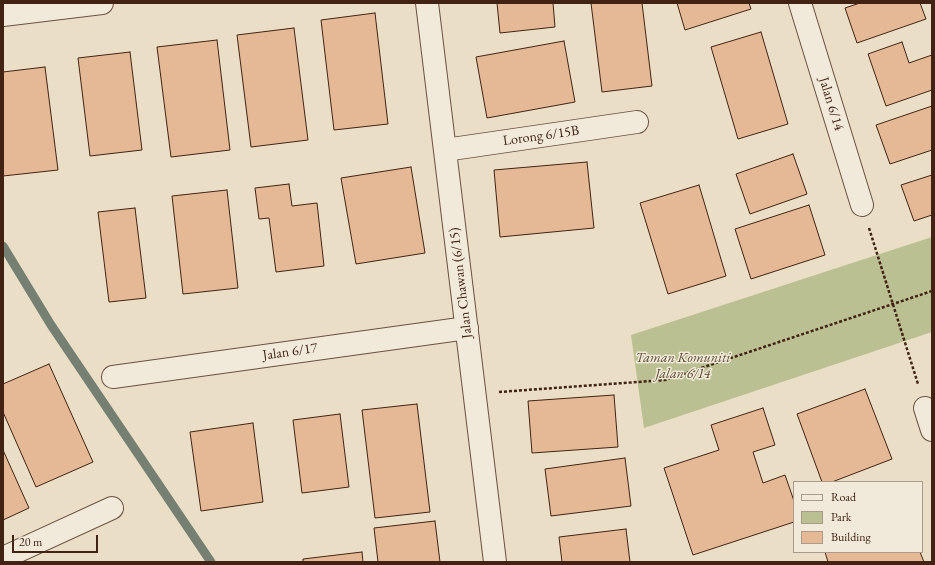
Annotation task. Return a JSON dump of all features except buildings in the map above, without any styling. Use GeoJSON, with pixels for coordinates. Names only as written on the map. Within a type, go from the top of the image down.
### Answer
{"type":"FeatureCollection","features":[{"type":"Feature","properties":{"kind":"street"},"geometry":{"type":"LineString","coordinates":[[3,15],[102,3]]}},
{"type":"Feature","properties":{"kind":"street","name":"Jalan Chawan (6/15)"},"geometry":{"type":"LineString","coordinates":[[427,3],[495,562]]}},
{"type":"Feature","properties":{"kind":"street","name":"Jalan 6/14"},"geometry":{"type":"LineString","coordinates":[[800,3],[862,205]]}},
{"type":"Feature","properties":{"kind":"street","name":"Lorong 6/15B"},"geometry":{"type":"LineString","coordinates":[[445,150],[637,122]]}},
{"type":"Feature","properties":{"kind":"street","name":"Jalan 6/17"},"geometry":{"type":"LineString","coordinates":[[114,377],[467,328]]}},
{"type":"Feature","properties":{"kind":"street"},"geometry":{"type":"LineString","coordinates":[[925,408],[932,430]]}},
{"type":"Feature","properties":{"kind":"street"},"geometry":{"type":"LineString","coordinates":[[3,558],[112,508]]}},
{"type":"Feature","properties":{"kind":"path"},"geometry":{"type":"LineString","coordinates":[[862,205],[925,408]]}},
{"type":"Feature","properties":{"kind":"path"},"geometry":{"type":"LineString","coordinates":[[499,392],[665,380],[932,291]]}},
{"type":"Feature","properties":{"kind":"green space","name":"Taman Komuniti Jalan 6/14"},"geometry":{"type":"Polygon","coordinates":[[[932,237],[932,332],[644,428],[631,335],[932,237]]]}},
{"type":"Feature","properties":{"kind":"waterway"},"geometry":{"type":"LineString","coordinates":[[3,246],[51,325],[211,562]]}}]}
